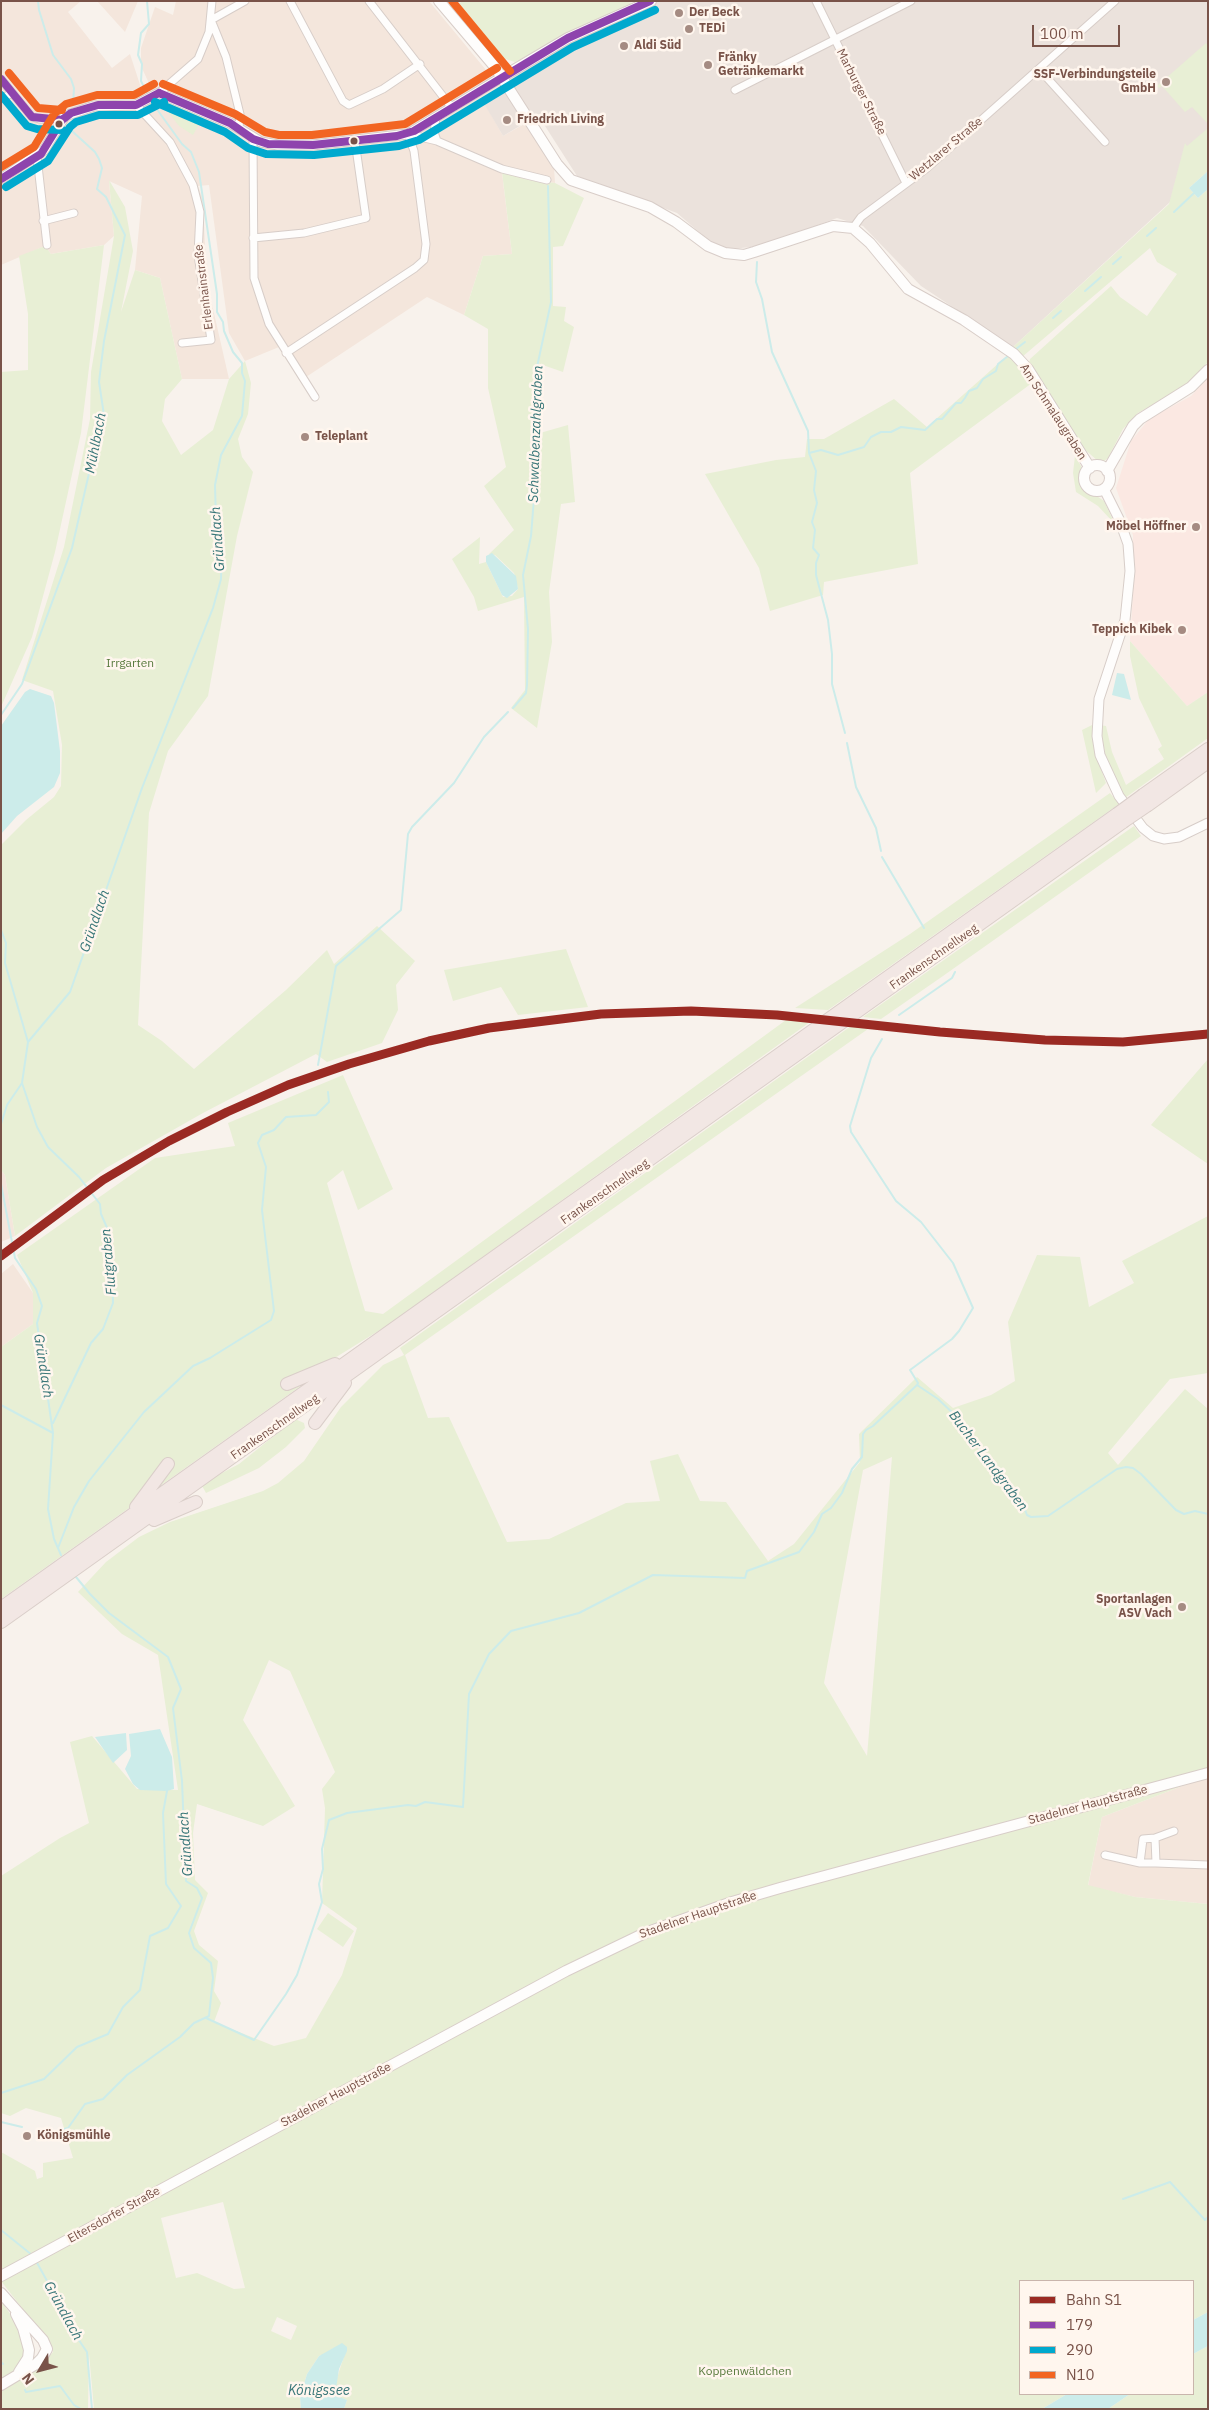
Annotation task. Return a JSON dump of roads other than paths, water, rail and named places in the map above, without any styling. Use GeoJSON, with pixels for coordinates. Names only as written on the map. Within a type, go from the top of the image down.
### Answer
{"type":"FeatureCollection","features":[{"type":"Feature","properties":{"kind":"highway","name":"Frankenschnellweg"},"geometry":{"type":"LineString","coordinates":[[1,1622],[122,1529],[827,1034],[1145,800],[1208,749]]}},
{"type":"Feature","properties":{"kind":"highway","name":"Frankenschnellweg"},"geometry":{"type":"LineString","coordinates":[[1145,800],[1208,762]]}},
{"type":"Feature","properties":{"kind":"highway","name":"Frankenschnellweg"},"geometry":{"type":"LineString","coordinates":[[363,1358],[811,1032],[1120,818]]}},
{"type":"Feature","properties":{"kind":"highway"},"geometry":{"type":"LineString","coordinates":[[287,1384],[363,1358]]}},
{"type":"Feature","properties":{"kind":"highway"},"geometry":{"type":"LineString","coordinates":[[315,1423],[363,1358]]}},
{"type":"Feature","properties":{"kind":"highway"},"geometry":{"type":"LineString","coordinates":[[122,1529],[168,1464]]}},
{"type":"Feature","properties":{"kind":"highway"},"geometry":{"type":"LineString","coordinates":[[122,1529],[196,1502]]}},
{"type":"Feature","properties":{"kind":"highway","name":"Frankenschnellweg"},"geometry":{"type":"LineString","coordinates":[[1,1608],[122,1529]]}},
{"type":"Feature","properties":{"kind":"main road"},"geometry":{"type":"LineString","coordinates":[[439,1],[502,77],[566,176],[580,184],[650,207],[708,246],[734,255],[766,249],[834,226],[853,228]]}},
{"type":"Feature","properties":{"kind":"main road"},"geometry":{"type":"LineString","coordinates":[[502,77],[568,38],[651,1]]}},
{"type":"Feature","properties":{"kind":"main road","name":"Am Schmalaugraben"},"geometry":{"type":"LineString","coordinates":[[853,228],[870,243],[908,289],[964,320],[1014,354],[1028,369],[1090,468]]}},
{"type":"Feature","properties":{"kind":"main road"},"geometry":{"type":"LineString","coordinates":[[1107,471],[1133,426],[1155,409],[1191,387],[1208,370]]}},
{"type":"Feature","properties":{"kind":"main road"},"geometry":{"type":"LineString","coordinates":[[1101,466],[1107,471],[1110,480],[1104,489],[1096,491],[1088,487],[1085,475],[1090,468],[1101,466]]}},
{"type":"Feature","properties":{"kind":"main road","name":"Stadelner Hauptstraße"},"geometry":{"type":"LineString","coordinates":[[227,2154],[598,1954],[662,1926],[780,1888],[1208,1773]]}},
{"type":"Feature","properties":{"kind":"main road","name":"Eltersdorfer Straße"},"geometry":{"type":"LineString","coordinates":[[1,2276],[227,2154]]}},
{"type":"Feature","properties":{"kind":"main road"},"geometry":{"type":"LineString","coordinates":[[1,2385],[42,2358],[47,2349],[43,2340],[3,2295]]}},
{"type":"Feature","properties":{"kind":"main road"},"geometry":{"type":"LineString","coordinates":[[13,2306],[23,2328],[29,2350],[28,2358],[18,2373]]}},
{"type":"Feature","properties":{"kind":"street"},"geometry":{"type":"LineString","coordinates":[[1,179],[37,157],[50,142],[62,120],[71,112],[94,106],[139,104],[157,94],[198,59],[209,32],[212,1]]}},
{"type":"Feature","properties":{"kind":"street"},"geometry":{"type":"LineString","coordinates":[[211,20],[245,1]]}},
{"type":"Feature","properties":{"kind":"street"},"geometry":{"type":"LineString","coordinates":[[290,1],[343,101],[348,104],[383,89],[420,64]]}},
{"type":"Feature","properties":{"kind":"street"},"geometry":{"type":"LineString","coordinates":[[369,1],[420,64],[452,108]]}},
{"type":"Feature","properties":{"kind":"street","name":"Marburger Straße"},"geometry":{"type":"LineString","coordinates":[[816,1],[906,182]]}},
{"type":"Feature","properties":{"kind":"street"},"geometry":{"type":"LineString","coordinates":[[735,90],[911,1]]}},
{"type":"Feature","properties":{"kind":"street","name":"Wetzlarer Straße"},"geometry":{"type":"LineString","coordinates":[[853,228],[861,217],[926,169],[1115,1]]}},
{"type":"Feature","properties":{"kind":"street"},"geometry":{"type":"LineString","coordinates":[[211,20],[226,57],[240,114],[240,128]]}},
{"type":"Feature","properties":{"kind":"street"},"geometry":{"type":"LineString","coordinates":[[209,32],[217,31]]}},
{"type":"Feature","properties":{"kind":"street"},"geometry":{"type":"LineString","coordinates":[[1039,69],[1105,142]]}},
{"type":"Feature","properties":{"kind":"street"},"geometry":{"type":"LineString","coordinates":[[157,94],[240,128],[253,139],[268,144],[296,146],[356,141],[411,132],[502,77]]}},
{"type":"Feature","properties":{"kind":"street"},"geometry":{"type":"LineString","coordinates":[[1,79],[34,119],[62,120]]}},
{"type":"Feature","properties":{"kind":"street"},"geometry":{"type":"LineString","coordinates":[[1,99],[12,93]]}},
{"type":"Feature","properties":{"kind":"street","name":"Erlenhainstraße"},"geometry":{"type":"LineString","coordinates":[[139,104],[170,142],[193,185],[200,212],[198,255],[211,340],[182,344]]}},
{"type":"Feature","properties":{"kind":"street"},"geometry":{"type":"LineString","coordinates":[[436,118],[434,132],[437,141]]}},
{"type":"Feature","properties":{"kind":"street"},"geometry":{"type":"LineString","coordinates":[[411,132],[502,169],[547,180]]}},
{"type":"Feature","properties":{"kind":"street"},"geometry":{"type":"LineString","coordinates":[[286,353],[415,268],[424,260],[426,244],[411,132]]}},
{"type":"Feature","properties":{"kind":"street"},"geometry":{"type":"LineString","coordinates":[[253,139],[254,278],[260,303],[269,324],[286,353],[316,397]]}},
{"type":"Feature","properties":{"kind":"street"},"geometry":{"type":"LineString","coordinates":[[253,238],[304,233],[366,218],[356,141]]}},
{"type":"Feature","properties":{"kind":"street"},"geometry":{"type":"LineString","coordinates":[[37,157],[47,244]]}},
{"type":"Feature","properties":{"kind":"street"},"geometry":{"type":"LineString","coordinates":[[43,221],[74,214]]}},
{"type":"Feature","properties":{"kind":"street"},"geometry":{"type":"LineString","coordinates":[[1104,489],[1120,518],[1129,555],[1125,620],[1104,684],[1097,719],[1100,755],[1113,786],[1137,821],[1153,836],[1164,839],[1179,837],[1208,823]]}},
{"type":"Feature","properties":{"kind":"street"},"geometry":{"type":"LineString","coordinates":[[1140,1863],[1143,1839],[1155,1838],[1174,1831]]}},
{"type":"Feature","properties":{"kind":"street"},"geometry":{"type":"LineString","coordinates":[[1155,1838],[1156,1863]]}},
{"type":"Feature","properties":{"kind":"street"},"geometry":{"type":"LineString","coordinates":[[1105,1855],[1140,1863],[1208,1865]]}},
{"type":"Feature","properties":{"kind":"water"},"geometry":{"type":"Polygon","coordinates":[[[1208,171],[1208,189],[1198,198],[1189,188],[1208,171]]]}},
{"type":"Feature","properties":{"kind":"water"},"geometry":{"type":"Polygon","coordinates":[[[492,553],[516,576],[518,589],[507,598],[502,595],[486,562],[486,556],[492,553]]]}},
{"type":"Feature","properties":{"kind":"water"},"geometry":{"type":"Polygon","coordinates":[[[1117,673],[1124,674],[1131,700],[1112,695],[1117,673]]]}},
{"type":"Feature","properties":{"kind":"water"},"geometry":{"type":"Polygon","coordinates":[[[30,689],[51,696],[54,703],[60,751],[60,773],[54,787],[17,816],[1,834],[1,726],[25,692],[30,689]]]}},
{"type":"Feature","properties":{"kind":"water"},"geometry":{"type":"Polygon","coordinates":[[[160,1729],[172,1757],[174,1789],[167,1791],[140,1790],[133,1784],[125,1769],[131,1756],[129,1734],[160,1729]]]}},
{"type":"Feature","properties":{"kind":"water"},"geometry":{"type":"Polygon","coordinates":[[[126,1733],[127,1750],[113,1763],[95,1737],[126,1733]]]}},
{"type":"Feature","properties":{"kind":"water"},"geometry":{"type":"Polygon","coordinates":[[[1208,2312],[1208,2346],[1194,2353],[1194,2319],[1208,2312]]]}},
{"type":"Feature","properties":{"kind":"water","name":"Königssee"},"geometry":{"type":"Polygon","coordinates":[[[342,2343],[347,2347],[347,2351],[339,2369],[335,2395],[347,2400],[344,2409],[301,2409],[300,2397],[307,2374],[319,2356],[342,2343]]]}},
{"type":"Feature","properties":{"kind":"water"},"geometry":{"type":"Polygon","coordinates":[[[1065,2395],[1129,2395],[1108,2409],[1042,2409],[1065,2395]]]}},
{"type":"Feature","properties":{"kind":"waterway","name":"Mühlbach"},"geometry":{"type":"LineString","coordinates":[[38,1],[53,55],[71,79],[74,88],[73,104]]}},
{"type":"Feature","properties":{"kind":"waterway","name":"Gründlach"},"geometry":{"type":"LineString","coordinates":[[147,1],[149,24],[141,33],[138,55],[142,64],[141,81],[148,95]]}},
{"type":"Feature","properties":{"kind":"waterway","name":"Gründlach"},"geometry":{"type":"LineString","coordinates":[[1,1124],[7,1105],[22,1083],[28,1042],[70,992],[142,788],[213,608],[221,579],[222,543],[216,521],[215,485],[221,455],[242,416],[245,381],[242,373],[242,363],[233,352],[224,331],[223,322],[217,312],[217,294],[199,172],[191,152],[182,144],[151,101]]}},
{"type":"Feature","properties":{"kind":"waterway","name":"Mühlbach"},"geometry":{"type":"LineString","coordinates":[[1,715],[22,684],[72,548],[100,425],[104,415],[99,382],[104,341],[125,235],[106,197],[97,189],[102,168],[99,159],[95,152],[72,131],[73,118]]}},
{"type":"Feature","properties":{"kind":"waterway","name":"Schwalbenzahlgraben"},"geometry":{"type":"LineString","coordinates":[[513,708],[526,693],[527,685],[528,629],[523,575],[531,536],[539,435],[537,367],[551,302],[548,186]]}},
{"type":"Feature","properties":{"kind":"waterway"},"geometry":{"type":"LineString","coordinates":[[1174,212],[1194,193]]}},
{"type":"Feature","properties":{"kind":"waterway"},"geometry":{"type":"LineString","coordinates":[[1147,236],[1156,228]]}},
{"type":"Feature","properties":{"kind":"waterway"},"geometry":{"type":"LineString","coordinates":[[1113,264],[1121,257]]}},
{"type":"Feature","properties":{"kind":"waterway"},"geometry":{"type":"LineString","coordinates":[[757,262],[756,282],[762,299],[772,352],[808,431],[809,453],[816,471],[814,490],[817,503],[812,522],[815,530],[813,548],[819,555],[816,563],[816,575],[828,620],[832,654],[832,684],[845,733]]}},
{"type":"Feature","properties":{"kind":"waterway"},"geometry":{"type":"LineString","coordinates":[[1085,291],[1101,277]]}},
{"type":"Feature","properties":{"kind":"waterway"},"geometry":{"type":"LineString","coordinates":[[1053,318],[1061,311]]}},
{"type":"Feature","properties":{"kind":"waterway"},"geometry":{"type":"LineString","coordinates":[[1016,349],[1025,342]]}},
{"type":"Feature","properties":{"kind":"waterway"},"geometry":{"type":"LineString","coordinates":[[809,453],[821,450],[838,455],[864,447],[871,437],[881,432],[891,432],[901,427],[925,430],[937,419],[942,419],[956,403],[961,403],[969,391],[977,388],[983,379],[996,371],[998,364],[1008,356]]}},
{"type":"Feature","properties":{"kind":"waterway","name":"Schwalbenzahlgraben"},"geometry":{"type":"LineString","coordinates":[[318,1065],[336,966],[401,910],[408,834],[412,827],[454,783],[484,737],[508,712]]}},
{"type":"Feature","properties":{"kind":"waterway"},"geometry":{"type":"LineString","coordinates":[[847,743],[856,787],[876,828],[881,851]]}},
{"type":"Feature","properties":{"kind":"waterway"},"geometry":{"type":"LineString","coordinates":[[882,857],[924,928]]}},
{"type":"Feature","properties":{"kind":"waterway","name":"Mühlbach"},"geometry":{"type":"LineString","coordinates":[[1,930],[6,943],[5,963],[28,1042]]}},
{"type":"Feature","properties":{"kind":"waterway"},"geometry":{"type":"LineString","coordinates":[[899,1015],[952,978],[955,972]]}},
{"type":"Feature","properties":{"kind":"waterway"},"geometry":{"type":"LineString","coordinates":[[882,1039],[871,1058],[850,1126],[851,1132],[896,1201],[921,1222],[953,1263],[973,1308],[952,1339],[910,1370],[918,1383],[917,1385]]}},
{"type":"Feature","properties":{"kind":"waterway","name":"Flutgraben"},"geometry":{"type":"LineString","coordinates":[[22,1083],[37,1127],[48,1147],[79,1177],[100,1204],[101,1214],[108,1230],[112,1263],[113,1303],[103,1329],[91,1343],[53,1423]]}},
{"type":"Feature","properties":{"kind":"waterway","name":"Schwalbenzahlgraben"},"geometry":{"type":"LineString","coordinates":[[58,1548],[74,1507],[89,1481],[144,1412],[193,1366],[210,1358],[271,1320],[274,1311],[262,1210],[266,1167],[258,1143],[262,1135],[274,1130],[286,1117],[316,1115],[329,1102],[328,1092]]}},
{"type":"Feature","properties":{"kind":"waterway","name":"Gründlach"},"geometry":{"type":"LineString","coordinates":[[1,1184],[15,1258],[36,1289],[42,1306],[37,1323],[53,1433],[48,1509],[54,1539],[61,1555]]}},
{"type":"Feature","properties":{"kind":"waterway","name":"Bucher Landgraben"},"geometry":{"type":"LineString","coordinates":[[206,2018],[254,2040],[286,1994],[297,1975],[322,1902],[319,1884],[323,1869],[322,1849],[329,1820],[347,1813],[408,1805],[416,1806],[425,1802],[463,1807],[469,1694],[489,1654],[511,1631],[579,1613],[653,1575],[745,1578],[747,1571],[799,1552],[814,1532],[822,1514],[831,1508],[842,1493],[852,1469],[862,1457],[863,1434],[917,1385],[938,1399],[957,1417],[997,1473],[1022,1502],[1027,1515],[1031,1517],[1048,1516],[1117,1469],[1126,1467],[1133,1468],[1141,1474],[1176,1510],[1184,1514],[1195,1511],[1208,1514]]}},
{"type":"Feature","properties":{"kind":"waterway"},"geometry":{"type":"LineString","coordinates":[[1,1405],[53,1433]]}},
{"type":"Feature","properties":{"kind":"waterway","name":"Gründlach"},"geometry":{"type":"LineString","coordinates":[[37,2129],[54,2132],[68,2128],[85,2104],[103,2099],[127,2075],[180,2037],[194,2023],[209,2016],[213,1978],[211,1963],[194,1948],[189,1933],[202,1898],[197,1888],[186,1881],[182,1781],[173,1708],[181,1689],[168,1657],[109,1613],[76,1577]]}},
{"type":"Feature","properties":{"kind":"waterway","name":"Gründlach"},"geometry":{"type":"LineString","coordinates":[[1,2093],[44,2079],[77,2047],[108,2034],[123,2007],[140,1990],[150,1936],[168,1928],[181,1906],[166,1884],[163,1813],[167,1791]]}},
{"type":"Feature","properties":{"kind":"waterway","name":"Gründlach"},"geometry":{"type":"LineString","coordinates":[[1,2122],[22,2127]]}},
{"type":"Feature","properties":{"kind":"waterway"},"geometry":{"type":"LineString","coordinates":[[1123,2199],[1170,2182],[1205,2220],[1208,2217]]}},
{"type":"Feature","properties":{"kind":"waterway","name":"Gründlach"},"geometry":{"type":"LineString","coordinates":[[1,2230],[32,2255]]}},
{"type":"Feature","properties":{"kind":"waterway","name":"Gründlach"},"geometry":{"type":"LineString","coordinates":[[36,2261],[61,2306],[65,2320],[87,2352],[92,2409]]}},
{"type":"Feature","properties":{"kind":"waterway"},"geometry":{"type":"LineString","coordinates":[[25,2390],[26,2392],[60,2386],[74,2405],[81,2409]]}},
{"type":"Feature","properties":{"kind":"rail line","name":"S1"},"geometry":{"type":"LineString","coordinates":[[1,1256],[103,1180],[169,1141],[227,1112],[288,1085],[349,1064],[429,1041],[489,1028],[601,1014],[691,1011],[777,1015],[940,1032],[1045,1040],[1123,1042],[1208,1034]]}},
{"type":"Feature","properties":{"kind":"place","name":"Der Beck"},"geometry":{"type":"Point","coordinates":[679,13]}},
{"type":"Feature","properties":{"kind":"place","name":"TEDi"},"geometry":{"type":"Point","coordinates":[689,29]}},
{"type":"Feature","properties":{"kind":"place","name":"Aldi Süd"},"geometry":{"type":"Point","coordinates":[624,46]}},
{"type":"Feature","properties":{"kind":"place","name":"Fränky Getränkemarkt"},"geometry":{"type":"Point","coordinates":[708,65]}},
{"type":"Feature","properties":{"kind":"place","name":"SSF-Verbindungsteile GmbH"},"geometry":{"type":"Point","coordinates":[1166,82]}},
{"type":"Feature","properties":{"kind":"place","name":"Friedrich Living"},"geometry":{"type":"Point","coordinates":[507,120]}},
{"type":"Feature","properties":{"kind":"place","name":"Teleplant"},"geometry":{"type":"Point","coordinates":[305,437]}},
{"type":"Feature","properties":{"kind":"place","name":"Möbel Höffner"},"geometry":{"type":"Point","coordinates":[1196,527]}},
{"type":"Feature","properties":{"kind":"place","name":"Teppich Kibek"},"geometry":{"type":"Point","coordinates":[1182,630]}},
{"type":"Feature","properties":{"kind":"place","name":"Sportanlagen ASV Vach"},"geometry":{"type":"Point","coordinates":[1182,1607]}},
{"type":"Feature","properties":{"kind":"place","name":"Königsmühle"},"geometry":{"type":"Point","coordinates":[27,2136]}},
{"type":"Feature","properties":{"kind":"park label","name":"Irrgarten"},"geometry":{"type":"Point","coordinates":[130,664]}},
{"type":"Feature","properties":{"kind":"park label","name":"Koppenwäldchen"},"geometry":{"type":"Point","coordinates":[745,2372]}}]}
